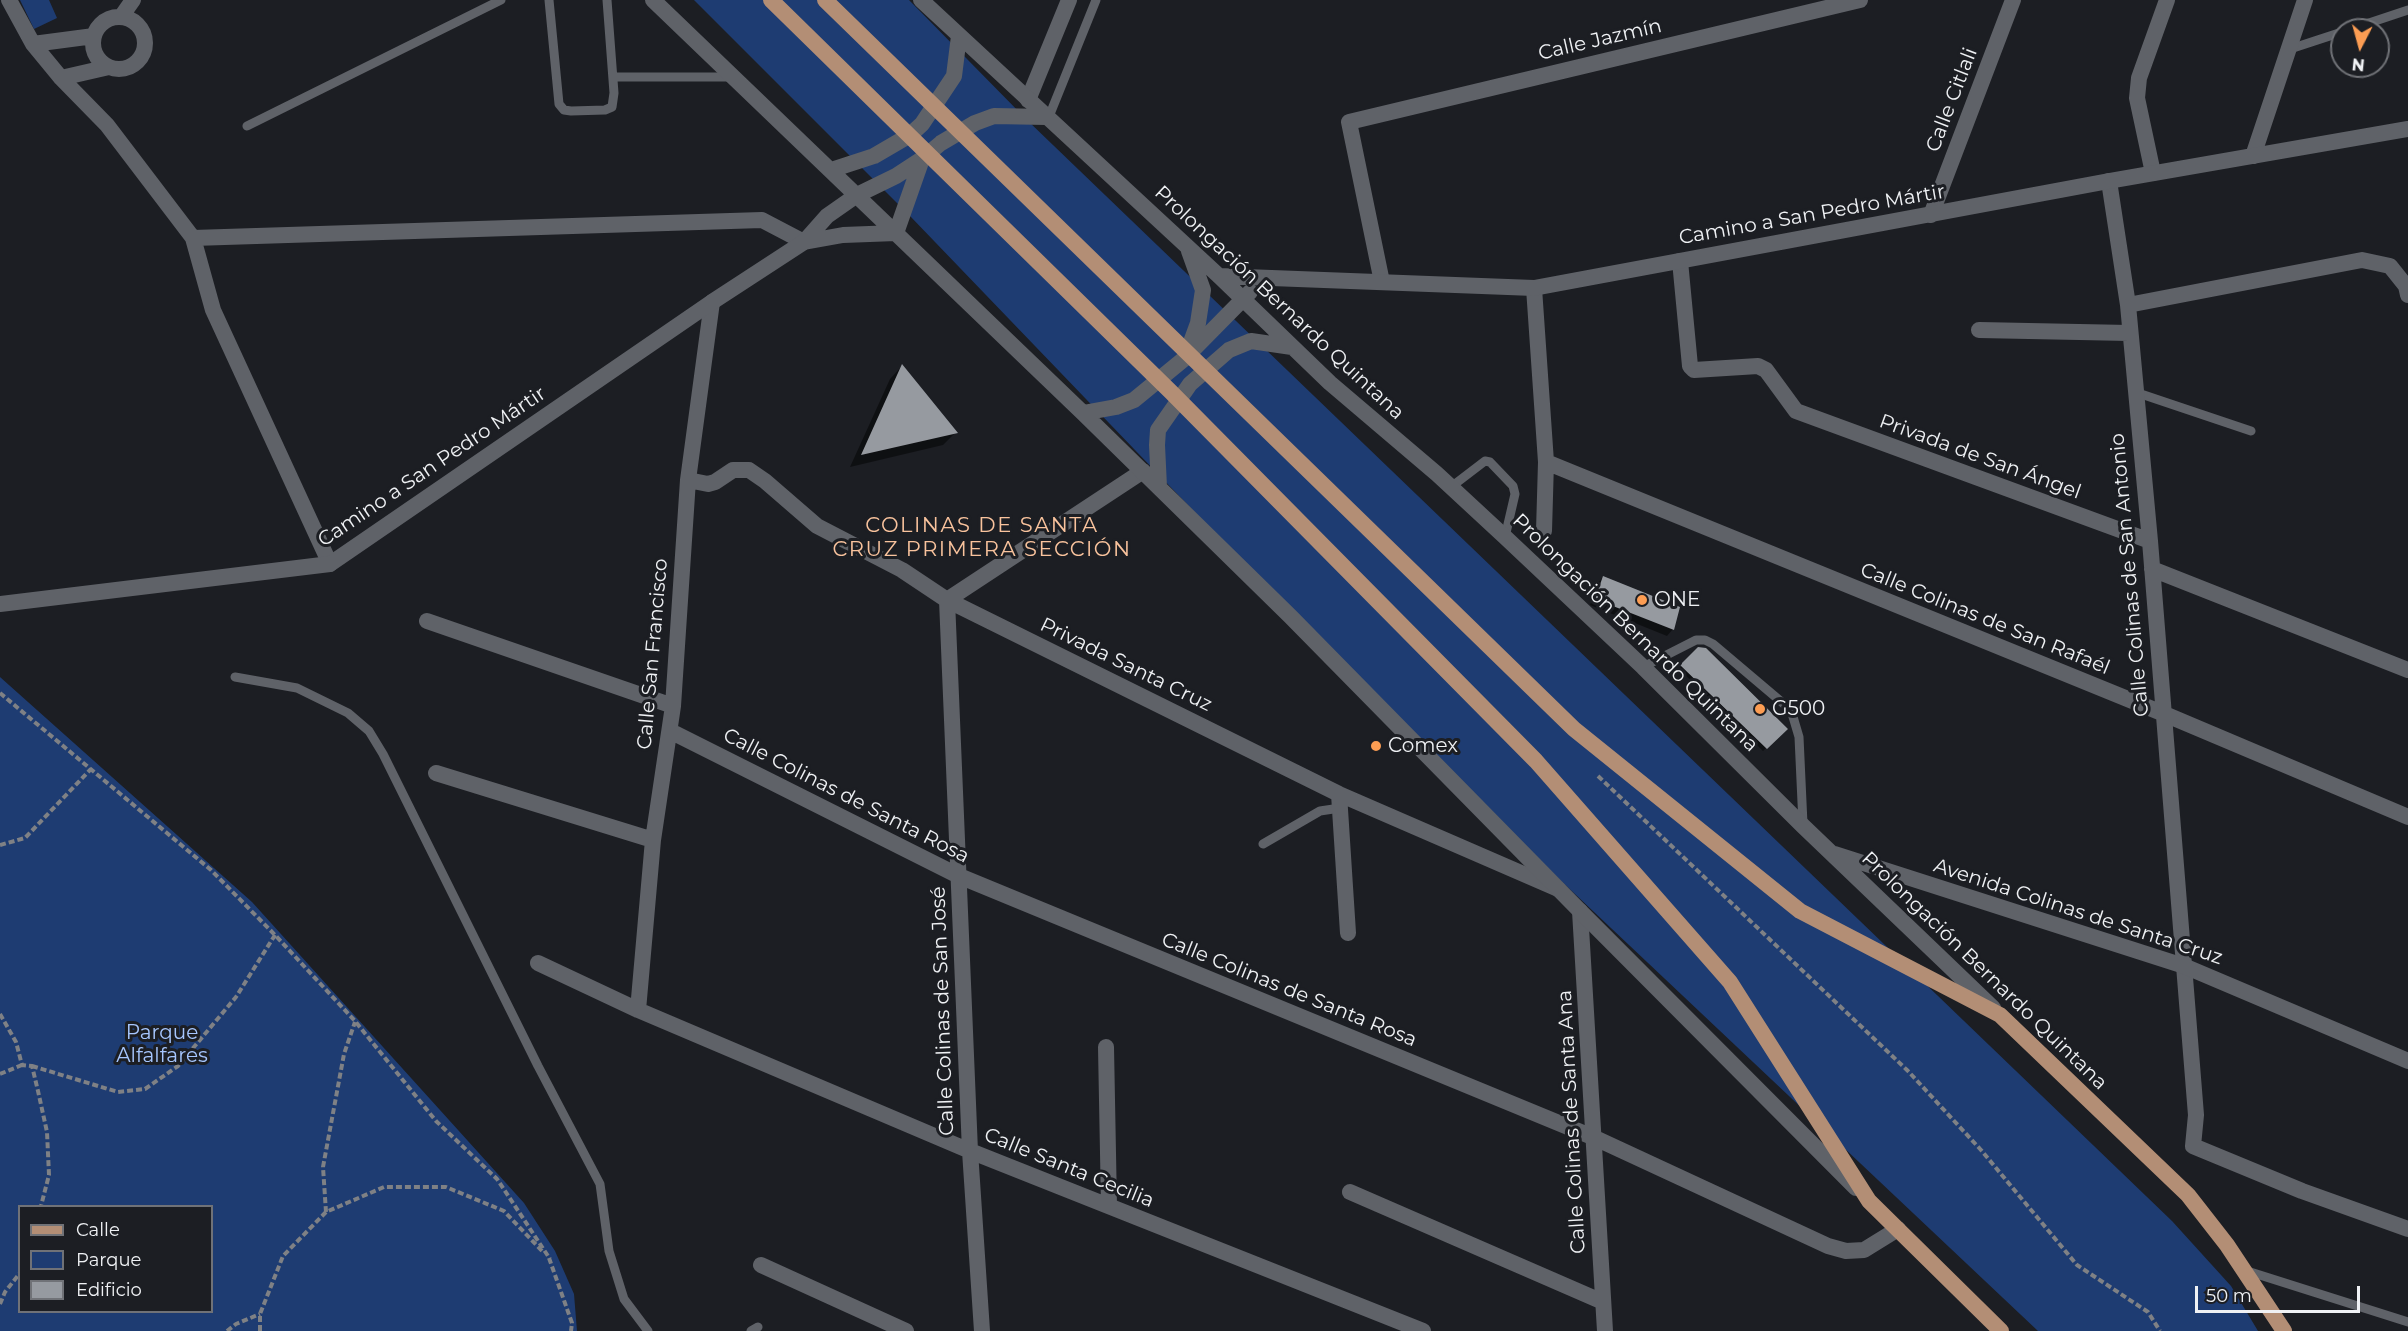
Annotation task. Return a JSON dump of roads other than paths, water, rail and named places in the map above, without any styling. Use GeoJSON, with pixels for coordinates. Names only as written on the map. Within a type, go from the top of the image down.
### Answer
{"type":"FeatureCollection","features":[{"type":"Feature","properties":{"kind":"main road"},"geometry":{"type":"LineString","coordinates":[[771,0],[1171,392],[1536,761],[1730,982],[1869,1201],[2001,1331]]}},
{"type":"Feature","properties":{"kind":"main road"},"geometry":{"type":"LineString","coordinates":[[825,0],[1574,729],[1800,911],[2000,1015]]}},
{"type":"Feature","properties":{"kind":"main road","name":"Prolongación Bernardo Quintana"},"geometry":{"type":"LineString","coordinates":[[2000,1015],[2188,1195],[2227,1245],[2284,1331]]}},
{"type":"Feature","properties":{"kind":"street"},"geometry":{"type":"LineString","coordinates":[[9,0],[33,44],[61,78],[107,125],[193,238],[213,310],[330,564]]}},
{"type":"Feature","properties":{"kind":"street"},"geometry":{"type":"LineString","coordinates":[[109,67],[96,54],[94,36],[104,22],[121,17],[133,0]]}},
{"type":"Feature","properties":{"kind":"street"},"geometry":{"type":"LineString","coordinates":[[653,0],[1143,471],[1290,616],[1869,1201]]}},
{"type":"Feature","properties":{"kind":"street","name":"Prolongación Bernardo Quintana"},"geometry":{"type":"LineString","coordinates":[[921,0],[1219,276],[1330,383],[1451,487],[1505,537],[1643,667],[1803,826],[2000,1015]]}},
{"type":"Feature","properties":{"kind":"street"},"geometry":{"type":"LineString","coordinates":[[1028,100],[1069,0]]}},
{"type":"Feature","properties":{"kind":"street","name":"Calle Jazmín"},"geometry":{"type":"LineString","coordinates":[[1382,282],[1349,122],[1860,0]]}},
{"type":"Feature","properties":{"kind":"street","name":"Calle Citlali"},"geometry":{"type":"LineString","coordinates":[[1931,215],[2013,0]]}},
{"type":"Feature","properties":{"kind":"street"},"geometry":{"type":"LineString","coordinates":[[2153,174],[2136,98],[2139,78],[2167,0]]}},
{"type":"Feature","properties":{"kind":"street"},"geometry":{"type":"LineString","coordinates":[[2253,156],[2286,51],[2305,0]]}},
{"type":"Feature","properties":{"kind":"street"},"geometry":{"type":"LineString","coordinates":[[61,78],[109,67],[127,68],[141,58],[146,40],[137,24],[121,17]]}},
{"type":"Feature","properties":{"kind":"street"},"geometry":{"type":"LineString","coordinates":[[33,44],[94,36]]}},
{"type":"Feature","properties":{"kind":"street"},"geometry":{"type":"LineString","coordinates":[[831,170],[874,156],[910,135],[922,124],[954,76],[959,36]]}},
{"type":"Feature","properties":{"kind":"street","name":"Camino a San Pedro Mártir"},"geometry":{"type":"LineString","coordinates":[[0,604],[330,564],[712,302],[804,242],[827,216],[857,195],[896,176],[975,123],[994,116],[1047,118]]}},
{"type":"Feature","properties":{"kind":"street","name":"Camino a San Pedro Mártir"},"geometry":{"type":"LineString","coordinates":[[1219,276],[1534,288],[2109,181],[2408,129]]}},
{"type":"Feature","properties":{"kind":"street"},"geometry":{"type":"LineString","coordinates":[[896,233],[922,159]]}},
{"type":"Feature","properties":{"kind":"street","name":"Calle Colinas de San Antonio"},"geometry":{"type":"LineString","coordinates":[[2109,181],[2128,305],[2150,541],[2196,1115],[2193,1146],[2302,1191],[2408,1229]]}},
{"type":"Feature","properties":{"kind":"street"},"geometry":{"type":"LineString","coordinates":[[193,238],[762,220],[804,242]]}},
{"type":"Feature","properties":{"kind":"street","name":"Camino a San Pedro Mártir"},"geometry":{"type":"LineString","coordinates":[[804,242],[843,235],[896,233]]}},
{"type":"Feature","properties":{"kind":"street"},"geometry":{"type":"LineString","coordinates":[[1184,359],[1198,323],[1203,290],[1188,248]]}},
{"type":"Feature","properties":{"kind":"street"},"geometry":{"type":"LineString","coordinates":[[2128,305],[2362,260],[2390,266],[2406,286],[2408,296]]}},
{"type":"Feature","properties":{"kind":"street","name":"Privada de San Ángel"},"geometry":{"type":"LineString","coordinates":[[1680,261],[1690,366],[1694,370],[1752,366],[1762,368],[1770,375],[1796,411],[2150,541]]}},
{"type":"Feature","properties":{"kind":"street"},"geometry":{"type":"LineString","coordinates":[[1083,413],[1116,407],[1134,400],[1184,359],[1263,278]]}},
{"type":"Feature","properties":{"kind":"street"},"geometry":{"type":"LineString","coordinates":[[1534,288],[1545,462],[1544,531]]}},
{"type":"Feature","properties":{"kind":"street","name":"Calle San Francisco"},"geometry":{"type":"LineString","coordinates":[[638,1010],[653,840],[673,706],[688,480],[712,302]]}},
{"type":"Feature","properties":{"kind":"street"},"geometry":{"type":"LineString","coordinates":[[1979,330],[2129,333]]}},
{"type":"Feature","properties":{"kind":"street"},"geometry":{"type":"LineString","coordinates":[[1159,487],[1158,430],[1190,384],[1229,350],[1251,341],[1292,347]]}},
{"type":"Feature","properties":{"kind":"street","name":"Calle Colinas de San Rafaél"},"geometry":{"type":"LineString","coordinates":[[1545,462],[2162,713],[2408,817]]}},
{"type":"Feature","properties":{"kind":"street","name":"Privada Santa Cruz"},"geometry":{"type":"LineString","coordinates":[[688,480],[708,484],[733,470],[749,470],[817,526],[902,570],[947,600],[1339,801],[1562,891]]}},
{"type":"Feature","properties":{"kind":"street"},"geometry":{"type":"LineString","coordinates":[[947,600],[1143,471]]}},
{"type":"Feature","properties":{"kind":"street"},"geometry":{"type":"LineString","coordinates":[[2152,569],[2408,670]]}},
{"type":"Feature","properties":{"kind":"street","name":"Calle Colinas de San José"},"geometry":{"type":"LineString","coordinates":[[947,600],[970,1151],[982,1331]]}},
{"type":"Feature","properties":{"kind":"street"},"geometry":{"type":"LineString","coordinates":[[427,621],[673,706]]}},
{"type":"Feature","properties":{"kind":"street","name":"Calle Colinas de Santa Rosa"},"geometry":{"type":"LineString","coordinates":[[670,731],[959,876],[1594,1138],[1837,1249],[1864,1250],[1898,1229]]}},
{"type":"Feature","properties":{"kind":"street"},"geometry":{"type":"LineString","coordinates":[[436,773],[653,840]]}},
{"type":"Feature","properties":{"kind":"street"},"geometry":{"type":"LineString","coordinates":[[1339,801],[1348,933]]}},
{"type":"Feature","properties":{"kind":"street","name":"Avenida Colinas de Santa Cruz"},"geometry":{"type":"LineString","coordinates":[[1831,853],[2184,966],[2408,1061]]}},
{"type":"Feature","properties":{"kind":"street","name":"Calle Colinas de Santa Ana"},"geometry":{"type":"LineString","coordinates":[[1580,911],[1605,1331]]}},
{"type":"Feature","properties":{"kind":"street","name":"Calle Santa Cecilia"},"geometry":{"type":"LineString","coordinates":[[538,963],[638,1010],[970,1151],[1423,1331]]}},
{"type":"Feature","properties":{"kind":"street"},"geometry":{"type":"LineString","coordinates":[[1106,1047],[1109,1206]]}},
{"type":"Feature","properties":{"kind":"street"},"geometry":{"type":"LineString","coordinates":[[1350,1192],[1603,1302]]}},
{"type":"Feature","properties":{"kind":"street"},"geometry":{"type":"LineString","coordinates":[[761,1265],[906,1331]]}},
{"type":"Feature","properties":{"kind":"lane"},"geometry":{"type":"LineString","coordinates":[[248,126],[501,0]]}},
{"type":"Feature","properties":{"kind":"lane"},"geometry":{"type":"LineString","coordinates":[[549,0],[559,104],[564,110],[571,111],[605,110],[612,107],[613,77],[607,0]]}},
{"type":"Feature","properties":{"kind":"lane"},"geometry":{"type":"LineString","coordinates":[[1047,118],[1096,0]]}},
{"type":"Feature","properties":{"kind":"lane"},"geometry":{"type":"LineString","coordinates":[[2384,18],[2408,10]]}},
{"type":"Feature","properties":{"kind":"lane"},"geometry":{"type":"LineString","coordinates":[[2286,51],[2330,36]]}},
{"type":"Feature","properties":{"kind":"lane"},"geometry":{"type":"LineString","coordinates":[[613,77],[732,77]]}},
{"type":"Feature","properties":{"kind":"lane"},"geometry":{"type":"LineString","coordinates":[[2135,392],[2251,431]]}},
{"type":"Feature","properties":{"kind":"lane"},"geometry":{"type":"LineString","coordinates":[[1451,487],[1485,461],[1490,462],[1513,486],[1515,494],[1505,537]]}},
{"type":"Feature","properties":{"kind":"lane"},"geometry":{"type":"LineString","coordinates":[[1643,667],[1696,640],[1705,640],[1713,644],[1791,710],[1798,737],[1803,826]]}},
{"type":"Feature","properties":{"kind":"lane"},"geometry":{"type":"LineString","coordinates":[[235,677],[297,687],[348,713],[369,732],[379,746],[533,1056],[600,1184],[609,1251],[624,1299],[648,1331]]}},
{"type":"Feature","properties":{"kind":"lane"},"geometry":{"type":"LineString","coordinates":[[1263,844],[1339,801]]}},
{"type":"Feature","properties":{"kind":"lane"},"geometry":{"type":"LineString","coordinates":[[2243,1270],[2408,1322]]}},
{"type":"Feature","properties":{"kind":"place","name":"ONE"},"geometry":{"type":"Point","coordinates":[1642,600]}},
{"type":"Feature","properties":{"kind":"place","name":"G500"},"geometry":{"type":"Point","coordinates":[1760,709]}},
{"type":"Feature","properties":{"kind":"place","name":"Comex"},"geometry":{"type":"Point","coordinates":[1376,746]}},
{"type":"Feature","properties":{"kind":"district","name":"COLINAS DE SANTA CRUZ PRIMERA SECCIÓN"},"geometry":{"type":"Point","coordinates":[982,538]}},
{"type":"Feature","properties":{"kind":"park label","name":"Parque Alfalfares"},"geometry":{"type":"Point","coordinates":[162,1044]}}]}
